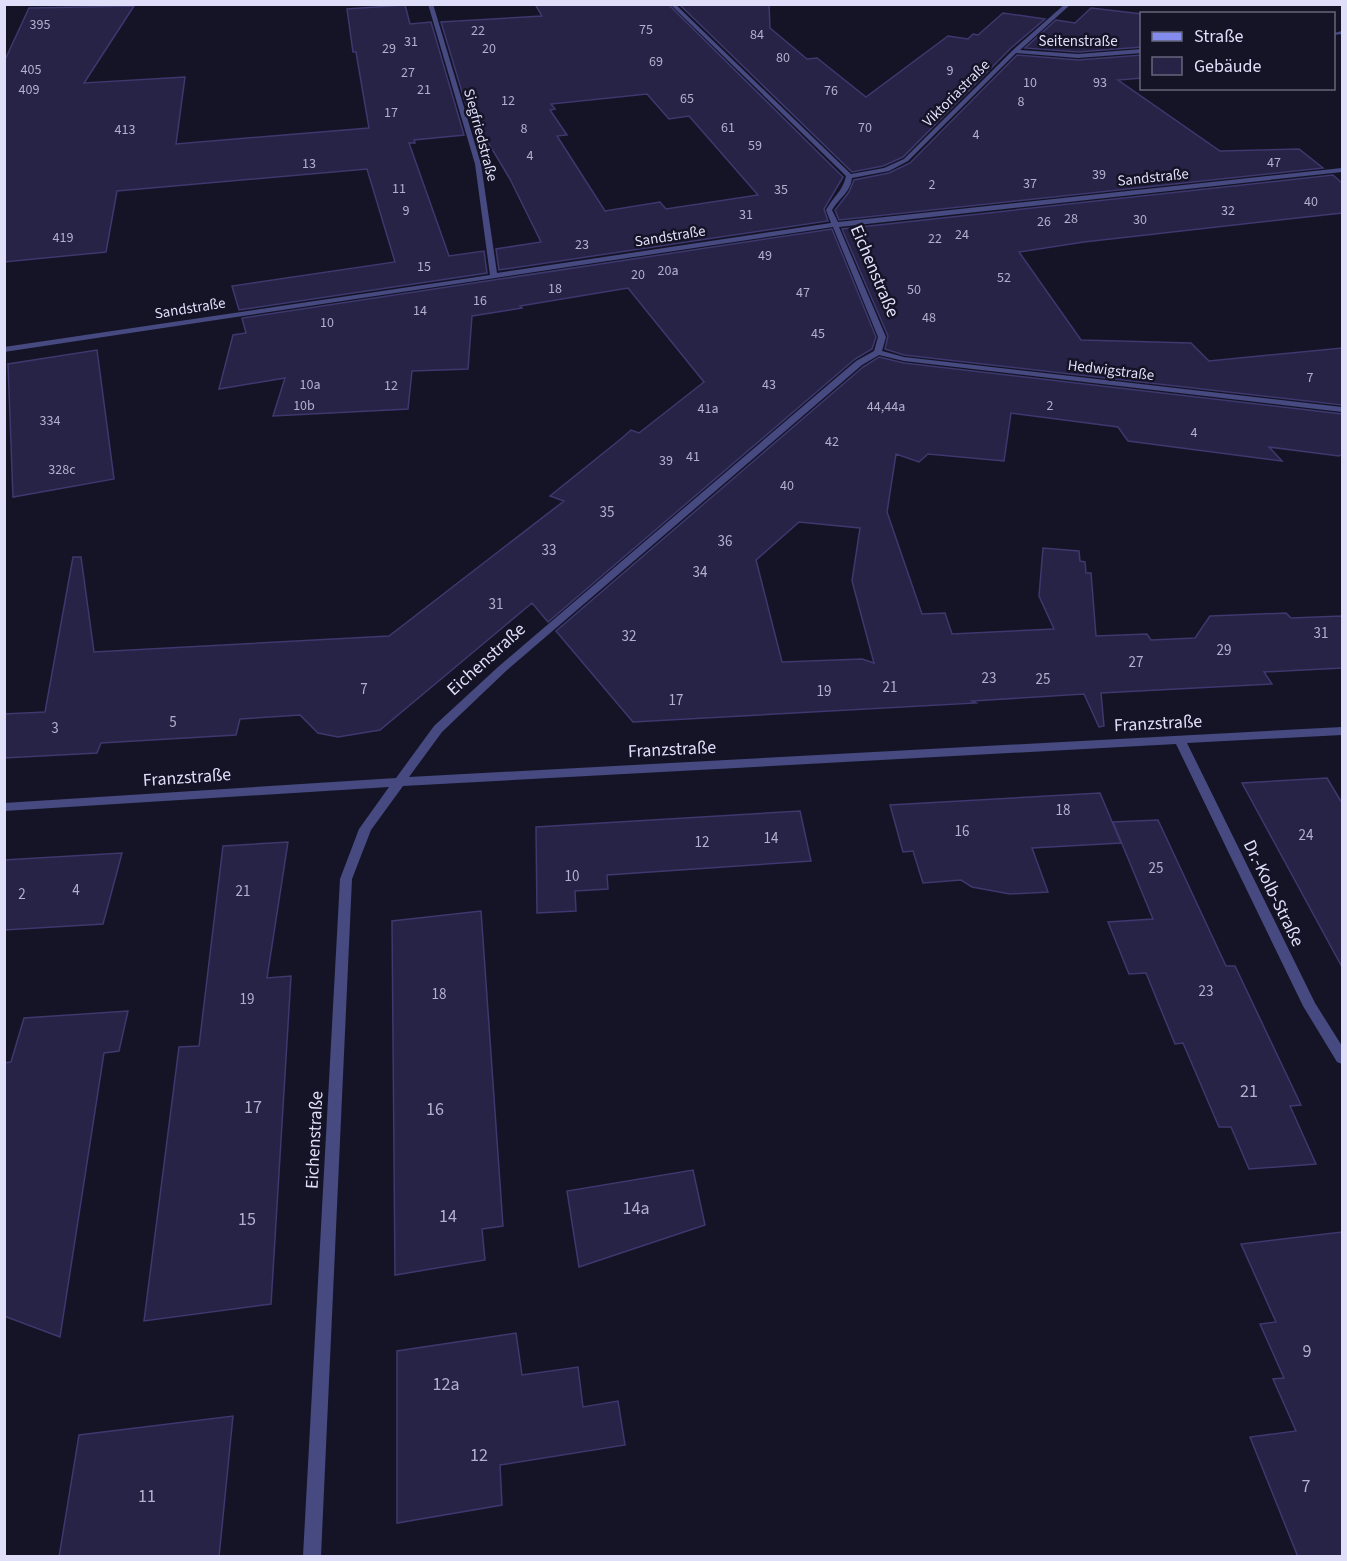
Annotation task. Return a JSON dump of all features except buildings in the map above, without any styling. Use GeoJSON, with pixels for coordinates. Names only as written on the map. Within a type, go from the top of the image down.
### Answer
{"type":"FeatureCollection","features":[{"type":"Feature","properties":{"kind":"street","name":"Siegfriedstraße"},"geometry":{"type":"LineString","coordinates":[[430,4],[478,164],[494,276]]}},
{"type":"Feature","properties":{"kind":"street"},"geometry":{"type":"LineString","coordinates":[[672,4],[849,176]]}},
{"type":"Feature","properties":{"kind":"street","name":"Viktoriastraße"},"geometry":{"type":"LineString","coordinates":[[849,176],[882,171],[906,160],[1015,51],[1069,4]]}},
{"type":"Feature","properties":{"kind":"street","name":"Seitenstraße"},"geometry":{"type":"LineString","coordinates":[[1015,51],[1078,56],[1140,51]]}},
{"type":"Feature","properties":{"kind":"street","name":"Sandstraße"},"geometry":{"type":"LineString","coordinates":[[4,350],[834,225],[1342,170]]}},
{"type":"Feature","properties":{"kind":"street","name":"Eichenstraße"},"geometry":{"type":"LineString","coordinates":[[312,1557],[346,879],[365,829],[438,729],[502,669],[859,363],[878,352],[882,338],[829,210],[836,198],[847,188],[849,176]]}},
{"type":"Feature","properties":{"kind":"street","name":"Hedwigstraße"},"geometry":{"type":"LineString","coordinates":[[878,352],[904,359],[1342,410]]}},
{"type":"Feature","properties":{"kind":"street","name":"Franzstraße"},"geometry":{"type":"LineString","coordinates":[[4,807],[398,782],[1342,731]]}},
{"type":"Feature","properties":{"kind":"street","name":"Dr.-Kolb-Straße"},"geometry":{"type":"LineString","coordinates":[[1180,740],[1310,1006],[1342,1058]]}}]}
